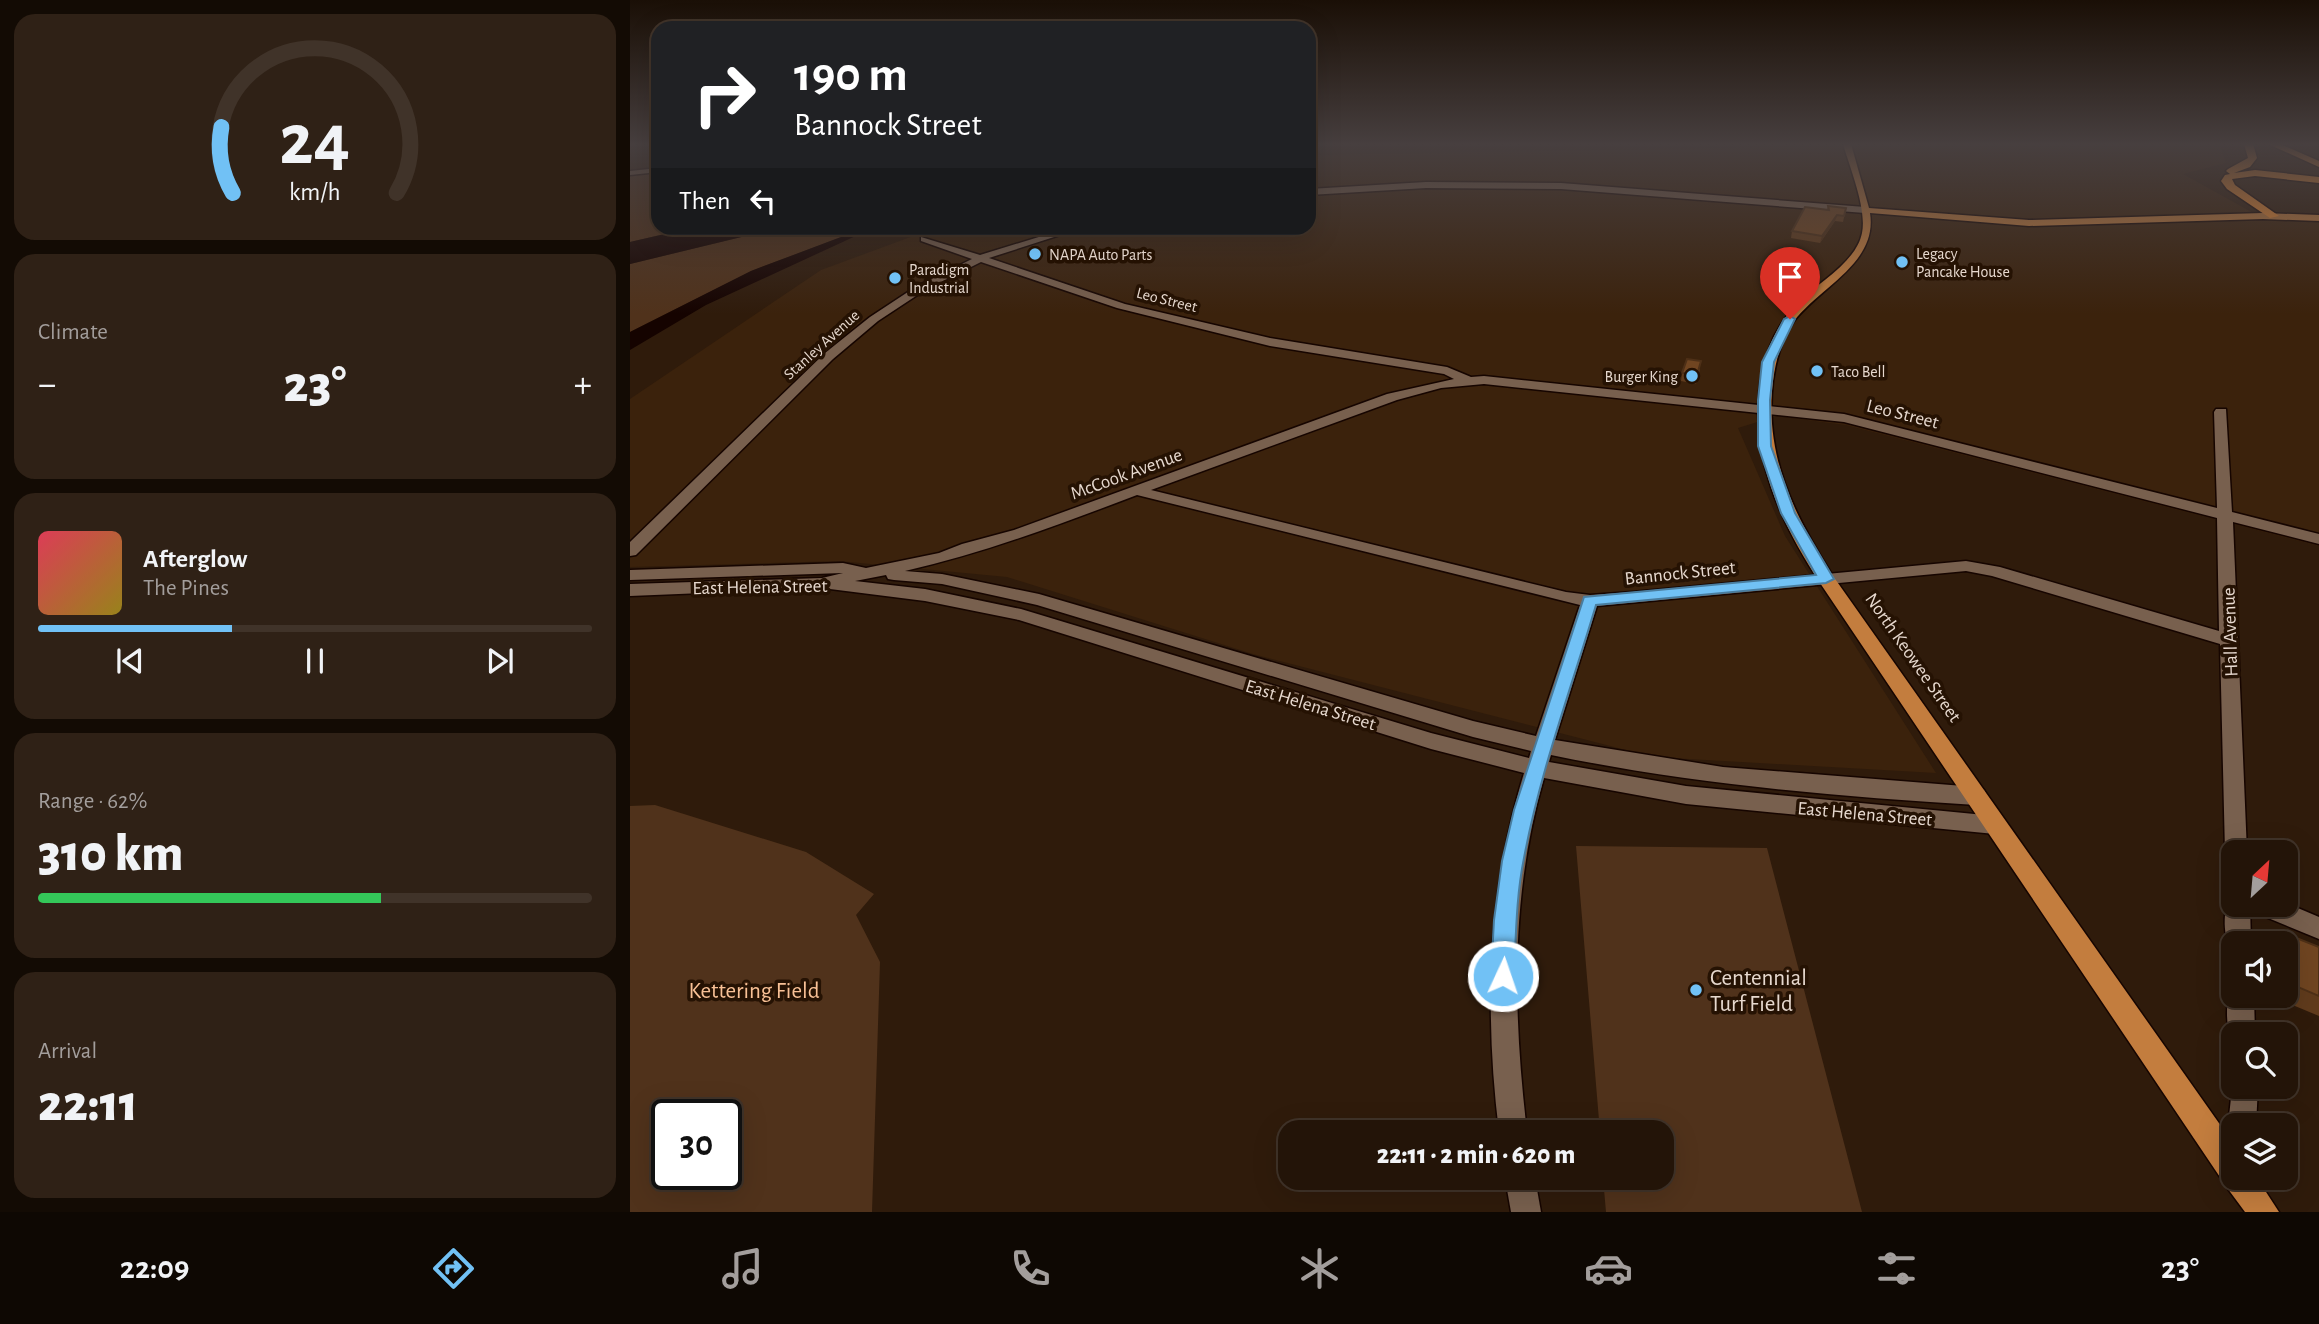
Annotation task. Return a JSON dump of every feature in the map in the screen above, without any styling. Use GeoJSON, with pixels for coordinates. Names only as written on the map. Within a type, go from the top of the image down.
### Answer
{"type":"FeatureCollection","features":[{"type":"Feature","properties":{"kind":"highway"},"geometry":{"type":"LineString","coordinates":[[2248,201],[2269,213]]}},
{"type":"Feature","properties":{"kind":"highway"},"geometry":{"type":"LineString","coordinates":[[2251,201],[2269,213]]}},
{"type":"Feature","properties":{"kind":"main road","name":"North Keowee Street"},"geometry":{"type":"LineString","coordinates":[[1862,201],[1868,228],[1863,244],[1851,259],[1799,308],[1774,345],[1768,362],[1764,410],[1765,446],[1779,494],[1802,541],[1826,579],[2221,1150]]}},
{"type":"Feature","properties":{"kind":"main road"},"geometry":{"type":"LineString","coordinates":[[1865,210],[2016,223],[2269,213],[2319,216]]}},
{"type":"Feature","properties":{"kind":"main road","name":"North Keowee Street"},"geometry":{"type":"LineString","coordinates":[[2249,1190],[2264,1212]]}},
{"type":"Feature","properties":{"kind":"street"},"geometry":{"type":"LineString","coordinates":[[1756,201],[1865,210]]}},
{"type":"Feature","properties":{"kind":"street","name":"Stanley Avenue"},"geometry":{"type":"LineString","coordinates":[[630,551],[856,333],[921,288],[979,259],[1055,235]]}},
{"type":"Feature","properties":{"kind":"street","name":"Leo Street"},"geometry":{"type":"LineString","coordinates":[[924,239],[1121,306],[1270,342],[1447,370],[1468,380]]}},
{"type":"Feature","properties":{"kind":"street","name":"Leo Street"},"geometry":{"type":"LineString","coordinates":[[1409,366],[1429,373],[1440,384],[1468,380],[1529,383],[1858,421],[2319,539]]}},
{"type":"Feature","properties":{"kind":"street","name":"McCook Avenue"},"geometry":{"type":"LineString","coordinates":[[822,583],[944,557],[968,547],[1066,518],[1392,397],[1440,384]]}},
{"type":"Feature","properties":{"kind":"street","name":"Hall Avenue"},"geometry":{"type":"LineString","coordinates":[[2221,412],[2236,840]]}},
{"type":"Feature","properties":{"kind":"street","name":"Bannock Street"},"geometry":{"type":"LineString","coordinates":[[1138,491],[1548,594],[1590,601],[1939,566],[1979,567],[2229,640]]}},
{"type":"Feature","properties":{"kind":"street"},"geometry":{"type":"LineString","coordinates":[[846,568],[968,547]]}},
{"type":"Feature","properties":{"kind":"street","name":"East Helena Street"},"geometry":{"type":"LineString","coordinates":[[630,575],[846,568],[942,579],[1013,593],[1356,695],[1609,783],[1686,795],[1995,825]]}},
{"type":"Feature","properties":{"kind":"street","name":"East Helena Street"},"geometry":{"type":"LineString","coordinates":[[630,590],[822,583],[897,591],[974,603],[1157,656],[1431,741],[1540,758],[1976,796]]}},
{"type":"Feature","properties":{"kind":"street"},"geometry":{"type":"LineString","coordinates":[[1512,1120],[1502,982],[1505,920],[1513,861],[1540,758],[1590,601]]}},
{"type":"Feature","properties":{"kind":"street"},"geometry":{"type":"LineString","coordinates":[[1157,656],[1173,640]]}},
{"type":"Feature","properties":{"kind":"street"},"geometry":{"type":"LineString","coordinates":[[1343,713],[1356,695]]}},
{"type":"Feature","properties":{"kind":"street"},"geometry":{"type":"LineString","coordinates":[[2293,917],[2319,928]]}},
{"type":"Feature","properties":{"kind":"street"},"geometry":{"type":"LineString","coordinates":[[1522,1190],[1526,1212]]}},
{"type":"Feature","properties":{"kind":"shaded area"},"geometry":{"type":"Polygon","coordinates":[[[1316,201],[2231,201],[2266,220],[2319,222],[2319,546],[1846,425],[1777,416],[1738,428],[1785,536],[1936,773],[1653,757],[1253,654],[1007,577],[839,561],[630,567],[630,399],[821,270],[916,235],[1316,235],[1316,201]]]}},
{"type":"Feature","properties":{"kind":"shaded area"},"geometry":{"type":"Polygon","coordinates":[[[660,235],[749,235],[630,264],[630,242],[660,235]]]}},
{"type":"Feature","properties":{"kind":"shaded area"},"geometry":{"type":"Polygon","coordinates":[[[846,235],[858,235],[706,305],[630,350],[630,332],[751,271],[846,235]]]}},
{"type":"Feature","properties":{"kind":"green space"},"geometry":{"type":"Polygon","coordinates":[[[630,201],[651,201],[651,235],[660,235],[630,242],[630,201]]]}},
{"type":"Feature","properties":{"kind":"green space"},"geometry":{"type":"Polygon","coordinates":[[[749,235],[846,235],[751,271],[630,332],[630,264],[749,235]]]}},
{"type":"Feature","properties":{"kind":"green space","name":"Kettering Field"},"geometry":{"type":"Polygon","coordinates":[[[655,805],[806,852],[874,894],[856,915],[880,962],[872,1212],[630,1212],[630,806],[655,805]]]}},
{"type":"Feature","properties":{"kind":"green space","name":"Centennial Turf Field"},"geometry":{"type":"Polygon","coordinates":[[[1576,846],[1767,848],[1862,1212],[1606,1212],[1604,1190],[1674,1190],[1674,1120],[1599,1120],[1576,846]]]}},
{"type":"Feature","properties":{"kind":"building"},"geometry":{"type":"Polygon","coordinates":[[[1828,206],[1846,208],[1844,216],[1837,215],[1822,236],[1792,231],[1805,207],[1829,210],[1828,206]]]}},
{"type":"Feature","properties":{"kind":"building"},"geometry":{"type":"Polygon","coordinates":[[[1687,359],[1701,361],[1697,375],[1682,373],[1687,359]]]}},
{"type":"Feature","properties":{"kind":"building"},"geometry":{"type":"Polygon","coordinates":[[[2298,939],[2319,947],[2319,996],[2298,987],[2298,939]]]}},
{"type":"Feature","properties":{"kind":"place","name":"NAPA Auto Parts"},"geometry":{"type":"Point","coordinates":[1035,254]}},
{"type":"Feature","properties":{"kind":"place","name":"Legacy Pancake House"},"geometry":{"type":"Point","coordinates":[1902,262]}},
{"type":"Feature","properties":{"kind":"place","name":"Paradigm Industrial"},"geometry":{"type":"Point","coordinates":[895,278]}},
{"type":"Feature","properties":{"kind":"place","name":"Taco Bell"},"geometry":{"type":"Point","coordinates":[1817,371]}},
{"type":"Feature","properties":{"kind":"place","name":"Burger King"},"geometry":{"type":"Point","coordinates":[1692,376]}},
{"type":"Feature","properties":{"kind":"place","name":"Centennial Turf Field"},"geometry":{"type":"Point","coordinates":[1696,990]}},
{"type":"Feature","properties":{"kind":"route"},"geometry":{"type":"LineString","coordinates":[[1503,976],[1505,920],[1513,861],[1524,810],[1590,601],[1826,579],[1802,541],[1779,494],[1765,446],[1764,400],[1768,362],[1774,345],[1790,319]]}}]}
